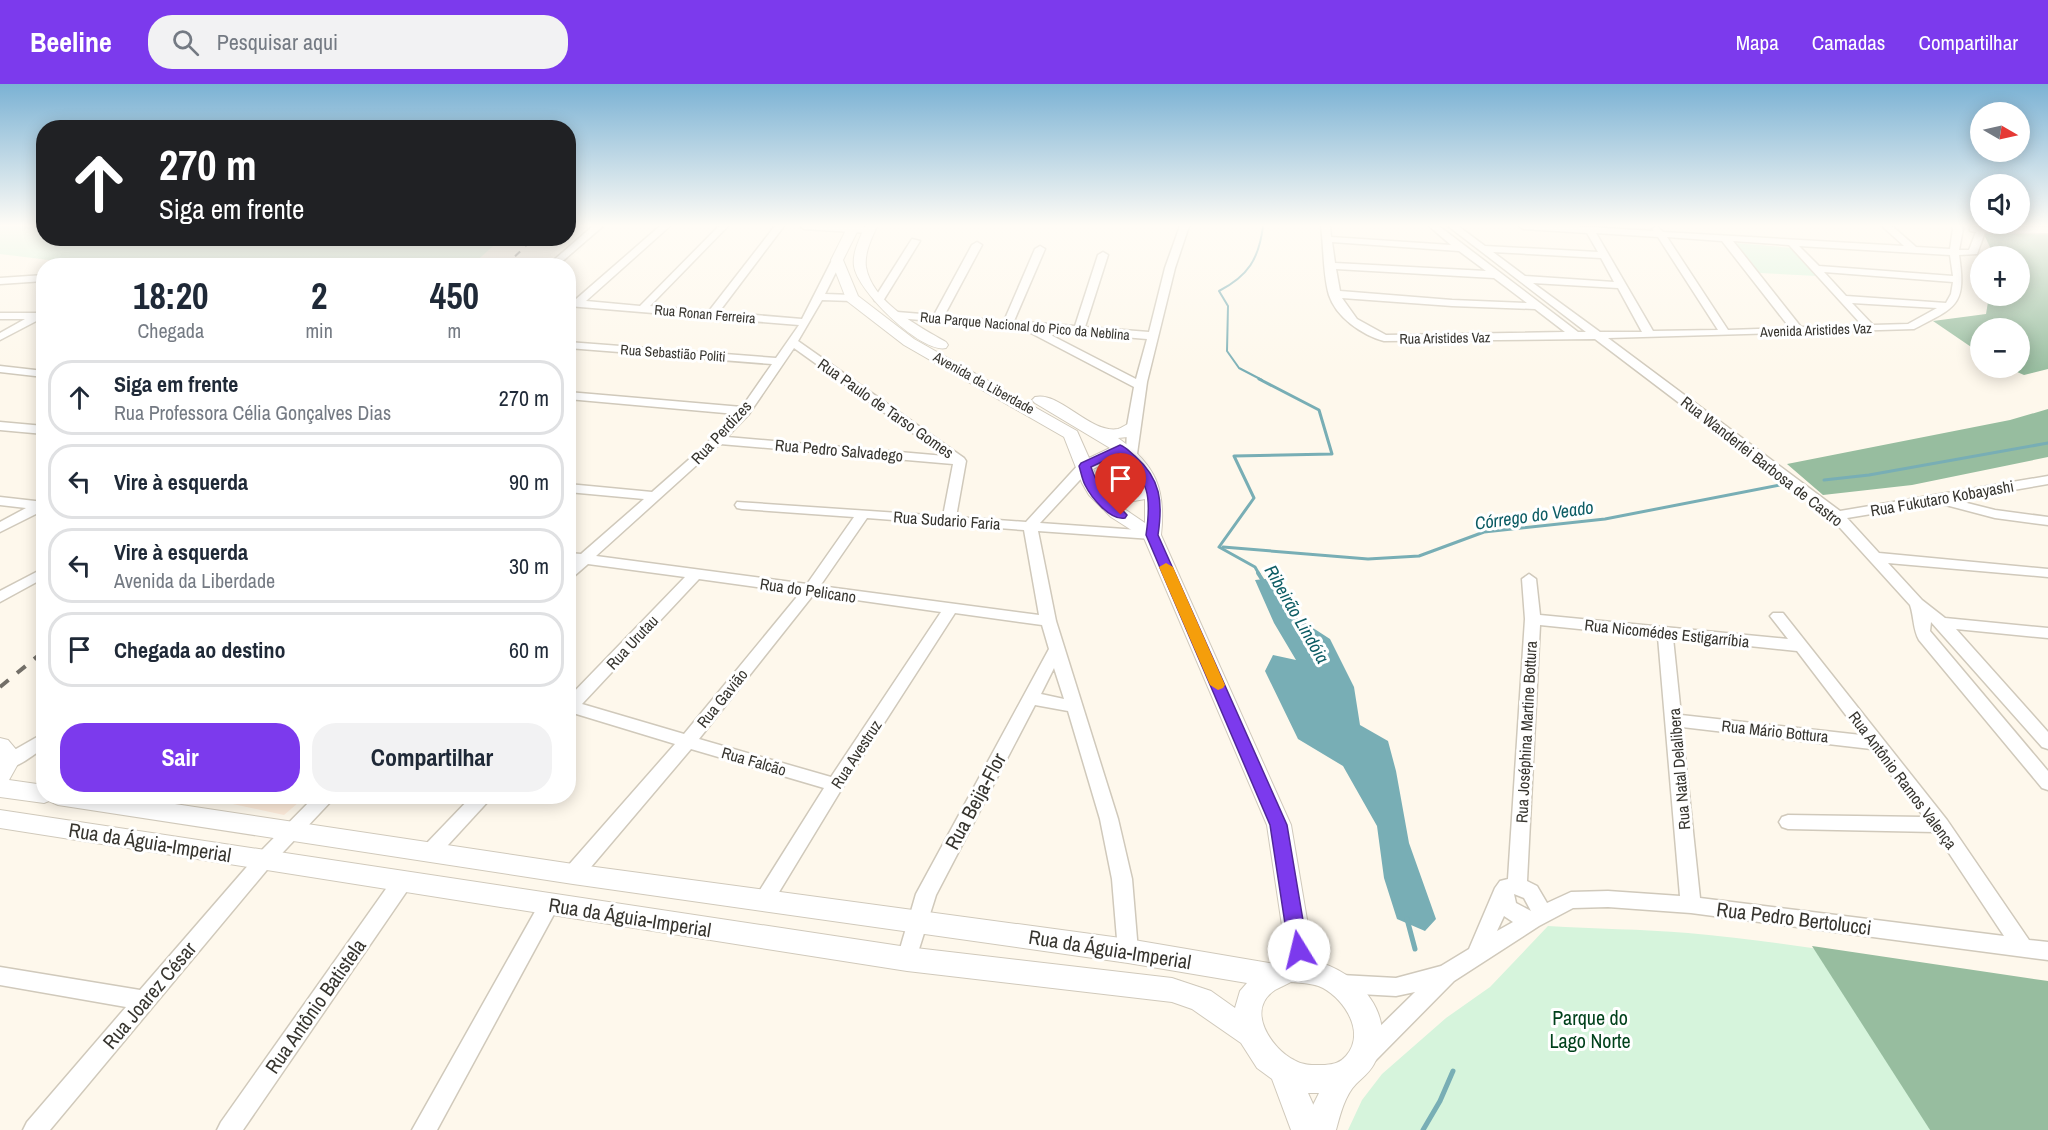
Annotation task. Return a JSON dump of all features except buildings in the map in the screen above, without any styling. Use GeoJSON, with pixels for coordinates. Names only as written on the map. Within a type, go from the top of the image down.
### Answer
{"type":"FeatureCollection","features":[{"type":"Feature","properties":{"kind":"street"},"geometry":{"type":"LineString","coordinates":[[576,301],[608,275]]}},
{"type":"Feature","properties":{"kind":"street"},"geometry":{"type":"LineString","coordinates":[[642,309],[676,275]]}},
{"type":"Feature","properties":{"kind":"street"},"geometry":{"type":"LineString","coordinates":[[711,315],[742,275]]}},
{"type":"Feature","properties":{"kind":"street","name":"Rua Perdizes"},"geometry":{"type":"LineString","coordinates":[[576,567],[718,440],[745,411],[806,322],[830,275]]}},
{"type":"Feature","properties":{"kind":"street"},"geometry":{"type":"LineString","coordinates":[[819,297],[852,298],[843,275]]}},
{"type":"Feature","properties":{"kind":"street","name":"Avenida da Liberdade"},"geometry":{"type":"LineString","coordinates":[[863,275],[879,299],[923,335],[1097,432],[1126,453],[1144,470],[1152,488]]}},
{"type":"Feature","properties":{"kind":"street"},"geometry":{"type":"LineString","coordinates":[[879,299],[894,275]]}},
{"type":"Feature","properties":{"kind":"street"},"geometry":{"type":"LineString","coordinates":[[938,318],[961,275]]}},
{"type":"Feature","properties":{"kind":"street"},"geometry":{"type":"LineString","coordinates":[[1008,324],[1029,275]]}},
{"type":"Feature","properties":{"kind":"street"},"geometry":{"type":"LineString","coordinates":[[1079,330],[1097,275]]}},
{"type":"Feature","properties":{"kind":"street"},"geometry":{"type":"LineString","coordinates":[[1128,951],[1122,879],[1111,829],[1048,621],[1030,525],[1085,466],[1126,453],[1139,385],[1154,336],[1167,275]]}},
{"type":"Feature","properties":{"kind":"street","name":"Rua Aristides Vaz"},"geometry":{"type":"LineString","coordinates":[[1331,275],[1334,294],[1339,307],[1349,318],[1372,334],[1384,338],[1594,334]]}},
{"type":"Feature","properties":{"kind":"street"},"geometry":{"type":"LineString","coordinates":[[1494,275],[1497,275],[1574,334]]}},
{"type":"Feature","properties":{"kind":"street","name":"Rua Wanderlei Barbosa de Castro"},"geometry":{"type":"LineString","coordinates":[[1517,275],[1837,516],[1917,603],[1942,623],[2048,743]]}},
{"type":"Feature","properties":{"kind":"street"},"geometry":{"type":"LineString","coordinates":[[1614,275],[1649,334]]}},
{"type":"Feature","properties":{"kind":"street"},"geometry":{"type":"LineString","coordinates":[[1687,275],[1725,333]]}},
{"type":"Feature","properties":{"kind":"street"},"geometry":{"type":"LineString","coordinates":[[1754,275],[1798,331]]}},
{"type":"Feature","properties":{"kind":"street"},"geometry":{"type":"LineString","coordinates":[[1822,275],[1870,328]]}},
{"type":"Feature","properties":{"kind":"street"},"geometry":{"type":"LineString","coordinates":[[1899,275],[1958,279]]}},
{"type":"Feature","properties":{"kind":"street"},"geometry":{"type":"LineString","coordinates":[[1843,299],[1949,306],[1956,294],[1957,275]]}},
{"type":"Feature","properties":{"kind":"street"},"geometry":{"type":"LineString","coordinates":[[0,282],[36,279]]}},
{"type":"Feature","properties":{"kind":"street"},"geometry":{"type":"LineString","coordinates":[[1523,279],[1620,285]]}},
{"type":"Feature","properties":{"kind":"street"},"geometry":{"type":"LineString","coordinates":[[1334,294],[1537,306]]}},
{"type":"Feature","properties":{"kind":"street","name":"Avenida da Liberdade"},"geometry":{"type":"LineString","coordinates":[[852,298],[909,342],[1071,434],[1091,485],[1110,507],[1152,535]]}},
{"type":"Feature","properties":{"kind":"street","name":"Rua Ronan Ferreira"},"geometry":{"type":"LineString","coordinates":[[576,304],[806,322]]}},
{"type":"Feature","properties":{"kind":"street","name":"Avenida Aristides Vaz"},"geometry":{"type":"LineString","coordinates":[[1594,334],[1725,333],[1910,327],[1949,306]]}},
{"type":"Feature","properties":{"kind":"street"},"geometry":{"type":"LineString","coordinates":[[0,316],[36,315]]}},
{"type":"Feature","properties":{"kind":"street","name":"Rua Parque Nacional do Pico da Neblina"},"geometry":{"type":"LineString","coordinates":[[897,315],[1154,336]]}},
{"type":"Feature","properties":{"kind":"street"},"geometry":{"type":"LineString","coordinates":[[0,337],[36,317]]}},
{"type":"Feature","properties":{"kind":"street"},"geometry":{"type":"LineString","coordinates":[[1027,326],[1139,385]]}},
{"type":"Feature","properties":{"kind":"street","name":"Rua Paulo de Tarso Gomes"},"geometry":{"type":"LineString","coordinates":[[792,342],[960,461],[949,519]]}},
{"type":"Feature","properties":{"kind":"street","name":"Rua Sebastião Politi"},"geometry":{"type":"LineString","coordinates":[[576,346],[778,361]]}},
{"type":"Feature","properties":{"kind":"street"},"geometry":{"type":"LineString","coordinates":[[0,369],[36,371]]}},
{"type":"Feature","properties":{"kind":"street"},"geometry":{"type":"LineString","coordinates":[[576,396],[745,411]]}},
{"type":"Feature","properties":{"kind":"street"},"geometry":{"type":"LineString","coordinates":[[0,426],[36,429]]}},
{"type":"Feature","properties":{"kind":"street"},"geometry":{"type":"LineString","coordinates":[[1097,432],[1122,434],[1131,428]]}},
{"type":"Feature","properties":{"kind":"street","name":"Rua Pedro Salvadego"},"geometry":{"type":"LineString","coordinates":[[718,440],[960,461]]}},
{"type":"Feature","properties":{"kind":"street","name":"Rua Fukutaro Kobayashi"},"geometry":{"type":"LineString","coordinates":[[1837,516],[2048,480]]}},
{"type":"Feature","properties":{"kind":"street"},"geometry":{"type":"LineString","coordinates":[[1101,497],[1127,500],[1142,496],[1152,488]]}},
{"type":"Feature","properties":{"kind":"street"},"geometry":{"type":"LineString","coordinates":[[1152,488],[1155,514],[1152,535],[1279,825],[1302,970]]}},
{"type":"Feature","properties":{"kind":"street"},"geometry":{"type":"LineString","coordinates":[[576,489],[656,496]]}},
{"type":"Feature","properties":{"kind":"street"},"geometry":{"type":"LineString","coordinates":[[1940,499],[1998,517],[2048,521]]}},
{"type":"Feature","properties":{"kind":"street"},"geometry":{"type":"LineString","coordinates":[[0,501],[36,505]]}},
{"type":"Feature","properties":{"kind":"street","name":"Rua Sudario Faria"},"geometry":{"type":"LineString","coordinates":[[742,505],[1152,535]]}},
{"type":"Feature","properties":{"kind":"street"},"geometry":{"type":"LineString","coordinates":[[0,528],[36,509]]}},
{"type":"Feature","properties":{"kind":"street","name":"Rua Gavião"},"geometry":{"type":"LineString","coordinates":[[573,874],[687,742],[810,590],[863,514]]}},
{"type":"Feature","properties":{"kind":"street"},"geometry":{"type":"LineString","coordinates":[[1875,557],[2048,573]]}},
{"type":"Feature","properties":{"kind":"street","name":"Rua do Pelicano"},"geometry":{"type":"LineString","coordinates":[[576,558],[1048,621]]}},
{"type":"Feature","properties":{"kind":"street","name":"Rua Urutau"},"geometry":{"type":"LineString","coordinates":[[576,701],[695,575]]}},
{"type":"Feature","properties":{"kind":"street"},"geometry":{"type":"LineString","coordinates":[[0,597],[36,577]]}},
{"type":"Feature","properties":{"kind":"street","name":"Rua Joséphina Martine Bottura"},"geometry":{"type":"LineString","coordinates":[[1476,956],[1510,890],[1533,619],[1529,579]]}},
{"type":"Feature","properties":{"kind":"street","name":"Rua Wanderlei Barbosa de Castro"},"geometry":{"type":"LineString","coordinates":[[1917,603],[1923,621],[1924,636],[2048,783]]}},
{"type":"Feature","properties":{"kind":"street","name":"Rua Avestruz"},"geometry":{"type":"LineString","coordinates":[[763,901],[835,785],[951,608]]}},
{"type":"Feature","properties":{"kind":"street","name":"Rua Antônio Ramos Valença"},"geometry":{"type":"LineString","coordinates":[[1778,616],[1940,825],[2023,948]]}},
{"type":"Feature","properties":{"kind":"street","name":"Rua Nicomédes Estigarríbia"},"geometry":{"type":"LineString","coordinates":[[1533,619],[1801,646]]}},
{"type":"Feature","properties":{"kind":"street"},"geometry":{"type":"LineString","coordinates":[[1923,621],[2048,633]]}},
{"type":"Feature","properties":{"kind":"street","name":"Rua Natal Delalibera"},"geometry":{"type":"LineString","coordinates":[[1665,634],[1675,720],[1690,905]]}},
{"type":"Feature","properties":{"kind":"street","name":"Rua Beija-Flor"},"geometry":{"type":"LineString","coordinates":[[907,959],[926,894],[1057,648]]}},
{"type":"Feature","properties":{"kind":"street"},"geometry":{"type":"LineString","coordinates":[[1030,698],[1075,706]]}},
{"type":"Feature","properties":{"kind":"street","name":"Rua Falcão"},"geometry":{"type":"LineString","coordinates":[[576,710],[835,785]]}},
{"type":"Feature","properties":{"kind":"street","name":"Rua Mário Bottura"},"geometry":{"type":"LineString","coordinates":[[1675,720],[1876,742]]}},
{"type":"Feature","properties":{"kind":"street"},"geometry":{"type":"LineString","coordinates":[[2028,721],[2048,723]]}},
{"type":"Feature","properties":{"kind":"street"},"geometry":{"type":"LineString","coordinates":[[3,761],[36,743]]}},
{"type":"Feature","properties":{"kind":"street"},"geometry":{"type":"LineString","coordinates":[[0,788],[36,794]]}},
{"type":"Feature","properties":{"kind":"street","name":"Rua da Águia-Imperial"},"geometry":{"type":"LineString","coordinates":[[143,804],[289,833],[763,901],[917,920],[1272,975]]}},
{"type":"Feature","properties":{"kind":"street"},"geometry":{"type":"LineString","coordinates":[[264,860],[319,804]]}},
{"type":"Feature","properties":{"kind":"street"},"geometry":{"type":"LineString","coordinates":[[430,852],[476,804]]}},
{"type":"Feature","properties":{"kind":"street","name":"Rua da Águia-Imperial"},"geometry":{"type":"LineString","coordinates":[[0,819],[907,959],[1172,990],[1201,1000],[1251,1034]]}},
{"type":"Feature","properties":{"kind":"street"},"geometry":{"type":"LineString","coordinates":[[1788,822],[1940,825]]}},
{"type":"Feature","properties":{"kind":"street","name":"Rua Joarez César"},"geometry":{"type":"LineString","coordinates":[[35,1130],[264,860]]}},
{"type":"Feature","properties":{"kind":"street","name":"Rua Antônio Batistela"},"geometry":{"type":"LineString","coordinates":[[229,1130],[402,882]]}},
{"type":"Feature","properties":{"kind":"street"},"geometry":{"type":"LineString","coordinates":[[1528,889],[1537,899],[1537,918],[1510,913],[1505,906],[1510,890],[1528,889]]}},
{"type":"Feature","properties":{"kind":"street","name":"Rua Pedro Bertolucci"},"geometry":{"type":"LineString","coordinates":[[1537,918],[1571,900],[1608,899],[1690,905],[2048,951]]}},
{"type":"Feature","properties":{"kind":"street"},"geometry":{"type":"LineString","coordinates":[[424,1130],[549,905]]}},
{"type":"Feature","properties":{"kind":"street"},"geometry":{"type":"LineString","coordinates":[[1321,1130],[1326,1107],[1354,1067],[1368,1044],[1368,1028],[1363,1011],[1353,996],[1339,984],[1310,971],[1289,970],[1272,975],[1259,985],[1250,999],[1247,1016],[1251,1034],[1266,1057],[1283,1071],[1304,1079],[1325,1080],[1354,1067],[1447,974],[1537,918]]}},
{"type":"Feature","properties":{"kind":"street"},"geometry":{"type":"LineString","coordinates":[[1339,984],[1396,987],[1447,974]]}},
{"type":"Feature","properties":{"kind":"street"},"geometry":{"type":"LineString","coordinates":[[0,976],[143,1000]]}},
{"type":"Feature","properties":{"kind":"street"},"geometry":{"type":"LineString","coordinates":[[1283,1071],[1298,1104],[1306,1130]]}},
{"type":"Feature","properties":{"kind":"shaded area"},"geometry":{"type":"Polygon","coordinates":[[[233,804],[297,804],[284,815],[233,804]]]}},
{"type":"Feature","properties":{"kind":"green space"},"geometry":{"type":"Polygon","coordinates":[[[2030,275],[2048,275],[2048,369],[2030,374],[2030,318],[1970,318],[1970,346],[1933,321],[1986,314],[1987,306],[2030,306],[2030,275]]]}},
{"type":"Feature","properties":{"kind":"green space"},"geometry":{"type":"Polygon","coordinates":[[[2048,409],[2048,457],[1912,485],[1823,495],[1787,464],[2010,420],[2048,409]]]}},
{"type":"Feature","properties":{"kind":"green space","name":"Parque do Lago Norte"},"geometry":{"type":"Polygon","coordinates":[[[1548,926],[1671,932],[1779,943],[2048,988],[2048,1130],[1348,1130],[1362,1100],[1382,1074],[1446,1018],[1490,987],[1548,926]]]}},
{"type":"Feature","properties":{"kind":"green space"},"geometry":{"type":"Polygon","coordinates":[[[1812,946],[2048,981],[2048,1130],[1930,1130],[1812,946]]]}},
{"type":"Feature","properties":{"kind":"water"},"geometry":{"type":"Polygon","coordinates":[[[1274,578],[1296,617],[1330,639],[1354,687],[1360,725],[1388,741],[1409,843],[1436,919],[1425,931],[1397,919],[1384,878],[1377,826],[1343,766],[1298,739],[1265,671],[1273,655],[1296,660],[1274,623],[1255,580],[1274,578]]]}},
{"type":"Feature","properties":{"kind":"waterway","name":"Ribeirão Lindóia"},"geometry":{"type":"LineString","coordinates":[[1243,275],[1219,291],[1228,306],[1227,351],[1239,368],[1262,380]]}},
{"type":"Feature","properties":{"kind":"waterway","name":"Ribeirão Lindóia"},"geometry":{"type":"LineString","coordinates":[[1259,379],[1319,410],[1332,454],[1234,456],[1254,498],[1219,547],[1255,567],[1259,574]]}},
{"type":"Feature","properties":{"kind":"waterway","name":"Córrego do Veado"},"geometry":{"type":"LineString","coordinates":[[1824,480],[1869,475],[2048,443]]}},
{"type":"Feature","properties":{"kind":"waterway","name":"Córrego do Veado"},"geometry":{"type":"LineString","coordinates":[[1223,547],[1368,559],[1419,556],[1484,532],[1605,519],[1780,485]]}},
{"type":"Feature","properties":{"kind":"waterway","name":"Ribeirão Lindóia"},"geometry":{"type":"LineString","coordinates":[[1258,573],[1265,584]]}},
{"type":"Feature","properties":{"kind":"waterway","name":"Ribeirão Lindóia"},"geometry":{"type":"LineString","coordinates":[[1407,919],[1415,949]]}},
{"type":"Feature","properties":{"kind":"waterway","name":"Ribeirão Lindóia"},"geometry":{"type":"LineString","coordinates":[[1423,1130],[1440,1101],[1453,1071]]}},
{"type":"Feature","properties":{"kind":"railway"},"geometry":{"type":"LineString","coordinates":[[0,687],[36,658]]}},
{"type":"Feature","properties":{"kind":"slow traffic"},"geometry":{"type":"LineString","coordinates":[[1166,567],[1218,685]]}},
{"type":"Feature","properties":{"kind":"route"},"geometry":{"type":"LineString","coordinates":[[1121,515],[1110,507],[1091,485],[1085,466],[1120,448],[1144,470],[1152,488],[1155,514],[1152,535],[1279,825],[1299,950]]}}]}
